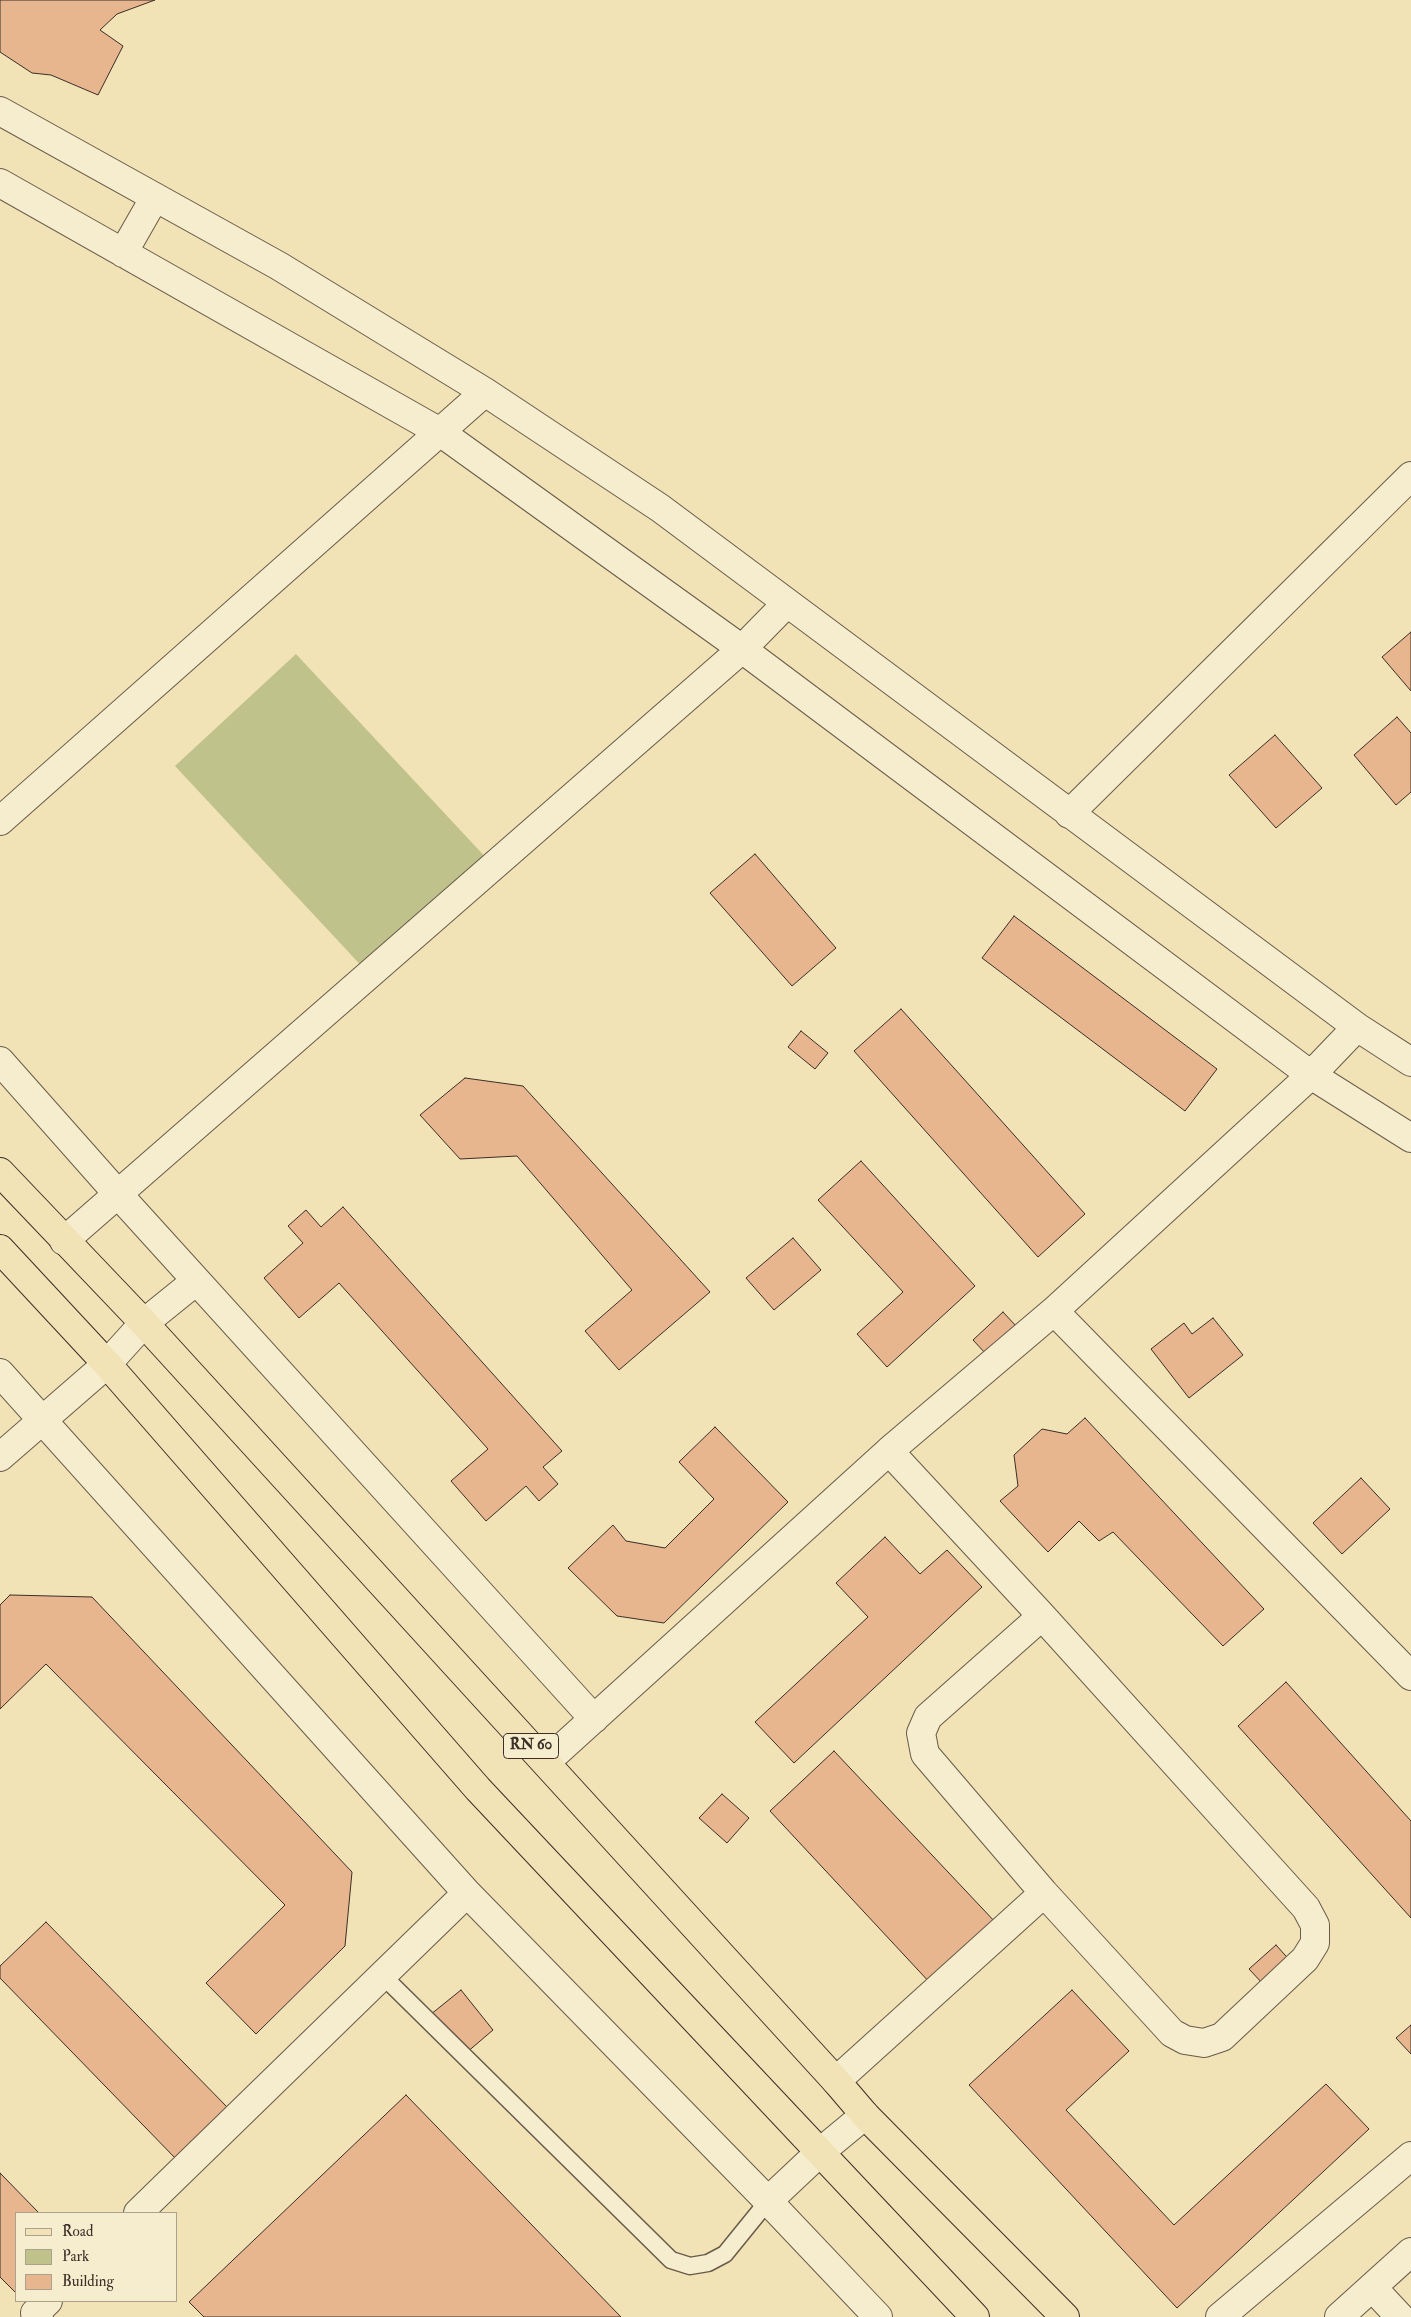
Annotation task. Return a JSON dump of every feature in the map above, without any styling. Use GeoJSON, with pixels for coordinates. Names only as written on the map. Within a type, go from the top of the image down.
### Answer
{"type":"FeatureCollection","features":[{"type":"Feature","properties":{"kind":"main road","name":"RN 60"},"geometry":{"type":"LineString","coordinates":[[0,1172],[144,1323],[836,2080],[865,2115],[1065,2317]]}},
{"type":"Feature","properties":{"kind":"main road"},"geometry":{"type":"LineString","coordinates":[[0,1249],[107,1364],[478,1789],[975,2317]]}},
{"type":"Feature","properties":{"kind":"street"},"geometry":{"type":"LineString","coordinates":[[0,111],[279,266],[485,392],[660,508],[1357,1027],[1411,1062]]}},
{"type":"Feature","properties":{"kind":"street"},"geometry":{"type":"LineString","coordinates":[[0,183],[440,432],[742,649],[1311,1074],[1411,1138]]}},
{"type":"Feature","properties":{"kind":"street"},"geometry":{"type":"LineString","coordinates":[[123,253],[155,197]]}},
{"type":"Feature","properties":{"kind":"street"},"geometry":{"type":"LineString","coordinates":[[0,821],[485,392]]}},
{"type":"Feature","properties":{"kind":"street"},"geometry":{"type":"LineString","coordinates":[[1069,814],[1411,476]]}},
{"type":"Feature","properties":{"kind":"street"},"geometry":{"type":"LineString","coordinates":[[64,1241],[742,649],[787,603]]}},
{"type":"Feature","properties":{"kind":"street"},"geometry":{"type":"LineString","coordinates":[[546,1762],[889,1451],[1054,1311],[1311,1074],[1357,1027]]}},
{"type":"Feature","properties":{"kind":"street"},"geometry":{"type":"LineString","coordinates":[[0,1061],[196,1281],[594,1719]]}},
{"type":"Feature","properties":{"kind":"street"},"geometry":{"type":"LineString","coordinates":[[0,1457],[107,1364],[144,1323],[196,1281]]}},
{"type":"Feature","properties":{"kind":"street"},"geometry":{"type":"LineString","coordinates":[[1054,1311],[1411,1676]]}},
{"type":"Feature","properties":{"kind":"street"},"geometry":{"type":"LineString","coordinates":[[0,1373],[467,1893],[768,2201],[878,2317]]}},
{"type":"Feature","properties":{"kind":"street"},"geometry":{"type":"LineString","coordinates":[[889,1451],[1042,1616],[1306,1908],[1315,1925],[1315,1943],[1305,1959],[1222,2036],[1204,2042],[1185,2040],[1172,2033],[1044,1893],[924,1754],[921,1733],[928,1717],[1042,1616]]}},
{"type":"Feature","properties":{"kind":"street"},"geometry":{"type":"LineString","coordinates":[[139,2212],[467,1893]]}},
{"type":"Feature","properties":{"kind":"street"},"geometry":{"type":"LineString","coordinates":[[836,2080],[1044,1893]]}},
{"type":"Feature","properties":{"kind":"street"},"geometry":{"type":"LineString","coordinates":[[768,2201],[865,2115]]}},
{"type":"Feature","properties":{"kind":"street"},"geometry":{"type":"LineString","coordinates":[[1220,2317],[1411,2156]]}},
{"type":"Feature","properties":{"kind":"street"},"geometry":{"type":"LineString","coordinates":[[1339,2317],[1411,2252]]}},
{"type":"Feature","properties":{"kind":"street"},"geometry":{"type":"LineString","coordinates":[[1372,2287],[1400,2317]]}},
{"type":"Feature","properties":{"kind":"lane"},"geometry":{"type":"LineString","coordinates":[[383,1976],[671,2260],[690,2266],[708,2263],[725,2254],[768,2201]]}},
{"type":"Feature","properties":{"kind":"green space"},"geometry":{"type":"Polygon","coordinates":[[[296,654],[490,862],[369,974],[175,766],[296,654]]]}},
{"type":"Feature","properties":{"kind":"building"},"geometry":{"type":"Polygon","coordinates":[[[0,0],[155,0],[117,14],[100,30],[123,46],[98,95],[51,75],[32,73],[0,52],[0,0]]]}},
{"type":"Feature","properties":{"kind":"building"},"geometry":{"type":"Polygon","coordinates":[[[1411,632],[1411,691],[1382,657],[1411,632]]]}},
{"type":"Feature","properties":{"kind":"building"},"geometry":{"type":"Polygon","coordinates":[[[1397,717],[1411,733],[1411,792],[1396,805],[1354,755],[1397,717]]]}},
{"type":"Feature","properties":{"kind":"building"},"geometry":{"type":"Polygon","coordinates":[[[1275,735],[1322,788],[1276,828],[1229,775],[1275,735]]]}},
{"type":"Feature","properties":{"kind":"building"},"geometry":{"type":"Polygon","coordinates":[[[755,854],[836,948],[792,986],[710,893],[755,854]]]}},
{"type":"Feature","properties":{"kind":"building"},"geometry":{"type":"Polygon","coordinates":[[[1014,916],[1217,1069],[1185,1111],[982,958],[1014,916]]]}},
{"type":"Feature","properties":{"kind":"building"},"geometry":{"type":"Polygon","coordinates":[[[901,1009],[1085,1214],[1038,1257],[854,1051],[901,1009]]]}},
{"type":"Feature","properties":{"kind":"building"},"geometry":{"type":"Polygon","coordinates":[[[801,1031],[828,1053],[815,1069],[788,1047],[801,1031]]]}},
{"type":"Feature","properties":{"kind":"building"},"geometry":{"type":"Polygon","coordinates":[[[465,1078],[523,1086],[710,1292],[619,1370],[585,1331],[632,1290],[517,1156],[460,1159],[420,1115],[465,1078]]]}},
{"type":"Feature","properties":{"kind":"building"},"geometry":{"type":"Polygon","coordinates":[[[861,1161],[975,1286],[887,1367],[857,1334],[903,1292],[818,1200],[861,1161]]]}},
{"type":"Feature","properties":{"kind":"building"},"geometry":{"type":"Polygon","coordinates":[[[343,1207],[562,1451],[543,1467],[558,1484],[539,1501],[526,1486],[486,1521],[451,1481],[488,1449],[339,1283],[299,1318],[264,1278],[303,1243],[288,1226],[306,1210],[321,1227],[343,1207]]]}},
{"type":"Feature","properties":{"kind":"building"},"geometry":{"type":"Polygon","coordinates":[[[793,1238],[821,1270],[774,1310],[746,1278],[793,1238]]]}},
{"type":"Feature","properties":{"kind":"building"},"geometry":{"type":"Polygon","coordinates":[[[1003,1312],[1030,1341],[1000,1369],[973,1340],[1003,1312]]]}},
{"type":"Feature","properties":{"kind":"building"},"geometry":{"type":"Polygon","coordinates":[[[1213,1318],[1243,1355],[1189,1398],[1151,1349],[1184,1323],[1192,1334],[1213,1318]]]}},
{"type":"Feature","properties":{"kind":"building"},"geometry":{"type":"Polygon","coordinates":[[[1085,1418],[1264,1609],[1223,1646],[1113,1532],[1099,1541],[1079,1521],[1048,1552],[1000,1501],[1018,1486],[1014,1455],[1042,1429],[1067,1434],[1085,1418]]]}},
{"type":"Feature","properties":{"kind":"building"},"geometry":{"type":"Polygon","coordinates":[[[715,1427],[788,1502],[664,1623],[617,1616],[568,1568],[613,1525],[626,1541],[665,1548],[714,1499],[679,1462],[715,1427]]]}},
{"type":"Feature","properties":{"kind":"building"},"geometry":{"type":"Polygon","coordinates":[[[1361,1478],[1390,1509],[1342,1554],[1313,1523],[1361,1478]]]}},
{"type":"Feature","properties":{"kind":"building"},"geometry":{"type":"Polygon","coordinates":[[[885,1537],[920,1574],[947,1550],[982,1587],[794,1763],[755,1722],[868,1617],[836,1583],[885,1537]]]}},
{"type":"Feature","properties":{"kind":"building"},"geometry":{"type":"Polygon","coordinates":[[[10,1595],[92,1597],[352,1872],[345,1946],[256,2034],[206,1983],[285,1905],[46,1664],[0,1709],[0,1605],[10,1595]]]}},
{"type":"Feature","properties":{"kind":"building"},"geometry":{"type":"Polygon","coordinates":[[[1286,1682],[1411,1821],[1411,1918],[1238,1726],[1286,1682]]]}},
{"type":"Feature","properties":{"kind":"building"},"geometry":{"type":"Polygon","coordinates":[[[834,1751],[997,1924],[932,1985],[770,1811],[834,1751]]]}},
{"type":"Feature","properties":{"kind":"building"},"geometry":{"type":"Polygon","coordinates":[[[722,1794],[749,1818],[727,1843],[699,1818],[722,1794]]]}},
{"type":"Feature","properties":{"kind":"building"},"geometry":{"type":"Polygon","coordinates":[[[46,1922],[229,2109],[177,2160],[0,1978],[0,1966],[46,1922]]]}},
{"type":"Feature","properties":{"kind":"building"},"geometry":{"type":"Polygon","coordinates":[[[1276,1945],[1303,1975],[1277,1999],[1249,1969],[1276,1945]]]}},
{"type":"Feature","properties":{"kind":"building"},"geometry":{"type":"Polygon","coordinates":[[[461,1990],[493,2030],[459,2059],[425,2019],[461,1990]]]}},
{"type":"Feature","properties":{"kind":"building"},"geometry":{"type":"Polygon","coordinates":[[[1072,1990],[1129,2051],[1066,2110],[1174,2225],[1326,2084],[1369,2129],[1177,2308],[969,2085],[1072,1990]]]}},
{"type":"Feature","properties":{"kind":"building"},"geometry":{"type":"Polygon","coordinates":[[[1411,2025],[1411,2054],[1396,2038],[1411,2025]]]}},
{"type":"Feature","properties":{"kind":"building"},"geometry":{"type":"Polygon","coordinates":[[[406,2095],[621,2317],[204,2317],[189,2302],[406,2095]]]}},
{"type":"Feature","properties":{"kind":"building"},"geometry":{"type":"Polygon","coordinates":[[[0,2173],[38,2212],[15,2212],[15,2292],[0,2277],[0,2173]]]}}]}
